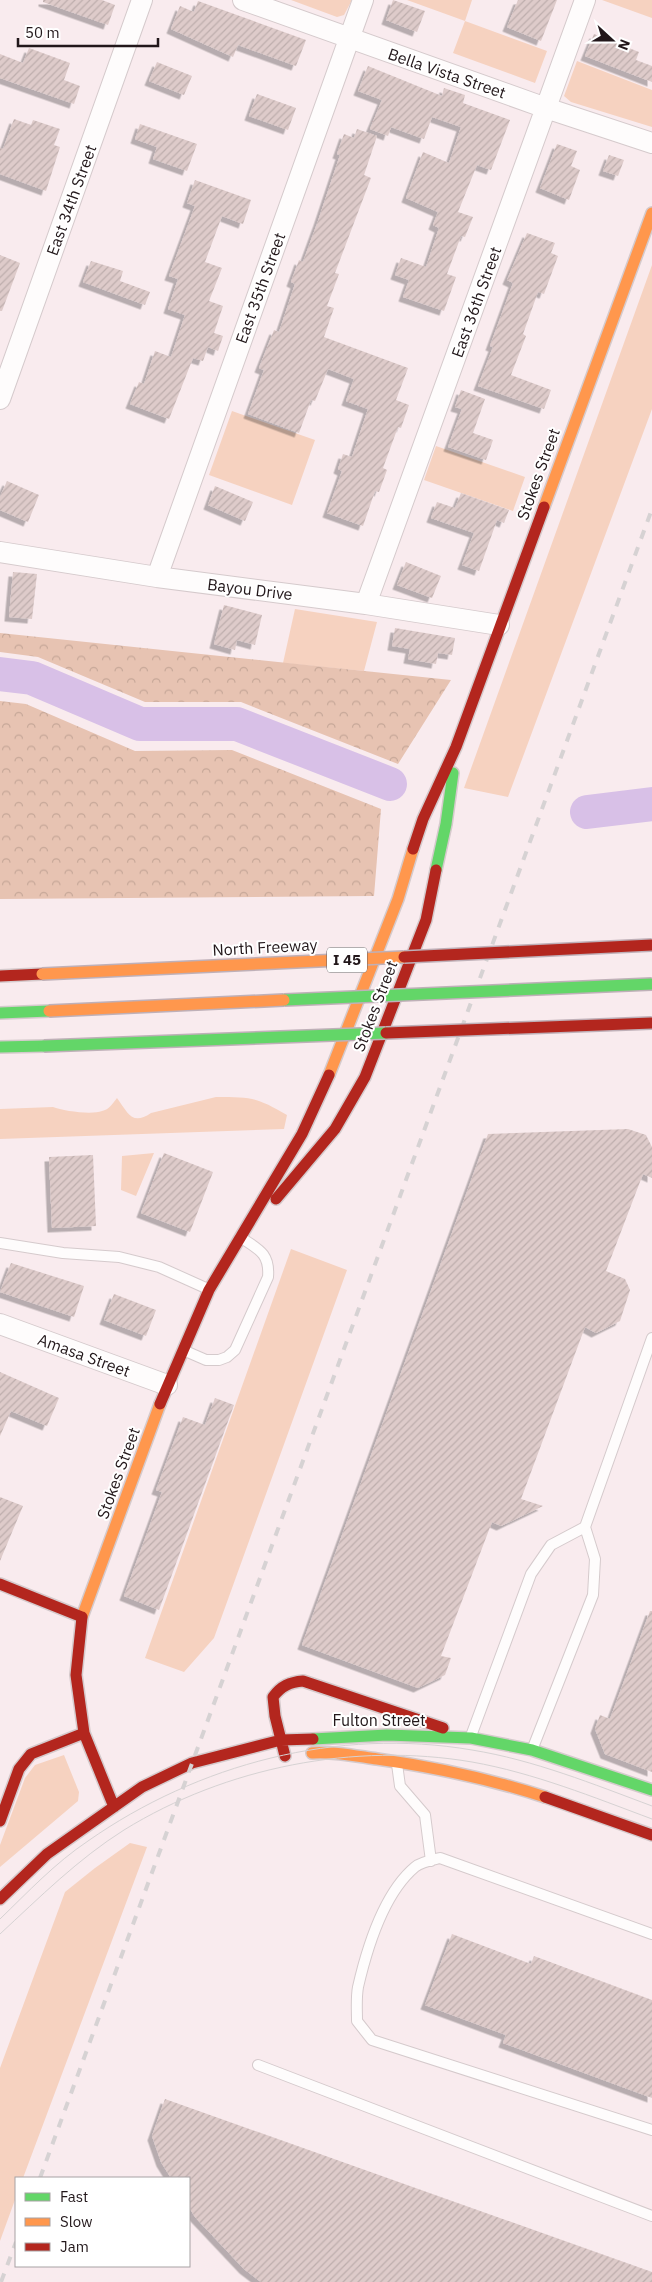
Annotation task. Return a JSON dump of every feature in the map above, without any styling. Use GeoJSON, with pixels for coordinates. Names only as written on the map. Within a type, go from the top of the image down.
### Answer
{"type":"FeatureCollection","features":[{"type":"Feature","properties":{"kind":"main road","name":"Stokes Street"},"geometry":{"type":"LineString","coordinates":[[114,1807],[84,1733],[76,1675],[82,1617],[167,1385],[209,1290],[302,1134],[320,1098],[398,899],[423,819],[456,747],[499,625],[652,213]]}},
{"type":"Feature","properties":{"kind":"main road","name":"Stokes Street"},"geometry":{"type":"LineString","coordinates":[[240,1238],[290,1185],[335,1129],[365,1077],[426,920],[446,824],[456,747]]}},
{"type":"Feature","properties":{"kind":"main road","name":"North Freeway"},"geometry":{"type":"LineString","coordinates":[[0,976],[652,945]]}},
{"type":"Feature","properties":{"kind":"main road"},"geometry":{"type":"LineString","coordinates":[[0,1013],[652,984]]}},
{"type":"Feature","properties":{"kind":"main road"},"geometry":{"type":"LineString","coordinates":[[0,1048],[652,1023]]}},
{"type":"Feature","properties":{"kind":"main road"},"geometry":{"type":"LineString","coordinates":[[0,1584],[82,1617]]}},
{"type":"Feature","properties":{"kind":"main road"},"geometry":{"type":"LineString","coordinates":[[281,1740],[273,1696],[283,1686],[296,1681],[303,1681],[471,1738]]}},
{"type":"Feature","properties":{"kind":"main road"},"geometry":{"type":"LineString","coordinates":[[0,1821],[19,1769],[32,1754],[84,1733]]}},
{"type":"Feature","properties":{"kind":"main road","name":"Fulton Street"},"geometry":{"type":"LineString","coordinates":[[0,1899],[47,1854],[142,1787],[192,1763],[281,1740],[387,1735],[471,1738],[532,1750],[652,1790]]}},
{"type":"Feature","properties":{"kind":"main road","name":"Fulton Street"},"geometry":{"type":"LineString","coordinates":[[281,1740],[290,1756],[323,1752],[396,1761],[482,1778],[520,1789],[652,1835]]}},
{"type":"Feature","properties":{"kind":"main road","name":"Fulton Street"},"geometry":{"type":"LineString","coordinates":[[114,1807],[141,1804]]}},
{"type":"Feature","properties":{"kind":"street","name":"East 34th Street"},"geometry":{"type":"LineString","coordinates":[[0,400],[142,0]]}},
{"type":"Feature","properties":{"kind":"street","name":"Bella Vista Street"},"geometry":{"type":"LineString","coordinates":[[244,0],[349,39],[652,143]]}},
{"type":"Feature","properties":{"kind":"street","name":"East 35th Street"},"geometry":{"type":"LineString","coordinates":[[157,576],[363,0]]}},
{"type":"Feature","properties":{"kind":"street","name":"East 36th Street"},"geometry":{"type":"LineString","coordinates":[[366,604],[585,0]]}},
{"type":"Feature","properties":{"kind":"street","name":"Bayou Drive"},"geometry":{"type":"LineString","coordinates":[[0,552],[157,576],[366,604],[499,625]]}},
{"type":"Feature","properties":{"kind":"street","name":"Amasa Street"},"geometry":{"type":"LineString","coordinates":[[0,1324],[167,1385]]}},
{"type":"Feature","properties":{"kind":"lane"},"geometry":{"type":"LineString","coordinates":[[182,1350],[206,1360],[219,1360],[235,1350],[268,1277],[269,1265],[263,1252],[240,1238]]}},
{"type":"Feature","properties":{"kind":"lane"},"geometry":{"type":"LineString","coordinates":[[0,1242],[63,1253],[119,1257],[159,1267],[209,1290]]}},
{"type":"Feature","properties":{"kind":"lane"},"geometry":{"type":"LineString","coordinates":[[532,1750],[594,1595],[595,1559],[585,1527],[652,1338]]}},
{"type":"Feature","properties":{"kind":"lane"},"geometry":{"type":"LineString","coordinates":[[471,1738],[530,1574],[551,1546],[585,1527]]}},
{"type":"Feature","properties":{"kind":"lane"},"geometry":{"type":"LineString","coordinates":[[396,1761],[400,1786],[425,1815],[431,1861]]}},
{"type":"Feature","properties":{"kind":"lane"},"geometry":{"type":"LineString","coordinates":[[652,1934],[440,1858],[416,1866],[394,1891],[373,1935],[358,1988],[357,2021],[372,2040],[652,2130]]}},
{"type":"Feature","properties":{"kind":"lane"},"geometry":{"type":"LineString","coordinates":[[258,2065],[652,2216]]}},
{"type":"Feature","properties":{"kind":"shaded area"},"geometry":{"type":"Polygon","coordinates":[[[291,0],[352,0],[344,15],[337,17],[291,0]]]}},
{"type":"Feature","properties":{"kind":"shaded area"},"geometry":{"type":"Polygon","coordinates":[[[407,0],[472,0],[465,21],[407,0]]]}},
{"type":"Feature","properties":{"kind":"shaded area"},"geometry":{"type":"Polygon","coordinates":[[[602,0],[652,0],[652,18],[602,0]]]}},
{"type":"Feature","properties":{"kind":"shaded area"},"geometry":{"type":"Polygon","coordinates":[[[465,21],[547,51],[535,83],[453,53],[465,21]]]}},
{"type":"Feature","properties":{"kind":"shaded area"},"geometry":{"type":"Polygon","coordinates":[[[577,61],[652,90],[652,127],[571,102],[564,96],[577,61]]]}},
{"type":"Feature","properties":{"kind":"shaded area"},"geometry":{"type":"Polygon","coordinates":[[[652,265],[652,409],[508,797],[464,788],[652,265]]]}},
{"type":"Feature","properties":{"kind":"shaded area"},"geometry":{"type":"Polygon","coordinates":[[[232,411],[315,440],[292,505],[209,475],[232,411]]]}},
{"type":"Feature","properties":{"kind":"shaded area"},"geometry":{"type":"Polygon","coordinates":[[[436,446],[525,477],[513,511],[424,480],[436,446]]]}},
{"type":"Feature","properties":{"kind":"shaded area"},"geometry":{"type":"Polygon","coordinates":[[[295,609],[377,622],[364,671],[283,663],[295,609]]]}},
{"type":"Feature","properties":{"kind":"shaded area"},"geometry":{"type":"Polygon","coordinates":[[[216,1097],[238,1097],[260,1101],[287,1115],[284,1129],[0,1139],[0,1109],[53,1107],[92,1113],[107,1109],[117,1098],[131,1116],[139,1118],[151,1113],[216,1097]]]}},
{"type":"Feature","properties":{"kind":"shaded area"},"geometry":{"type":"Polygon","coordinates":[[[154,1153],[136,1196],[121,1190],[122,1156],[154,1153]]]}},
{"type":"Feature","properties":{"kind":"shaded area"},"geometry":{"type":"Polygon","coordinates":[[[291,1249],[347,1270],[214,1638],[184,1672],[145,1658],[291,1249]]]}},
{"type":"Feature","properties":{"kind":"shaded area"},"geometry":{"type":"Polygon","coordinates":[[[64,1755],[79,1792],[78,1801],[0,1867],[0,1845],[25,1778],[35,1765],[64,1755]]]}},
{"type":"Feature","properties":{"kind":"shaded area"},"geometry":{"type":"Polygon","coordinates":[[[130,1843],[147,1847],[23,2177],[15,2177],[15,2200],[0,2241],[0,2068],[65,1892],[130,1843]]]}},
{"type":"Feature","properties":{"kind":"green space"},"geometry":{"type":"Polygon","coordinates":[[[0,633],[451,680],[398,764],[241,702],[145,702],[38,657],[0,652],[0,633]]]}},
{"type":"Feature","properties":{"kind":"green space"},"geometry":{"type":"Polygon","coordinates":[[[0,701],[26,704],[135,751],[232,750],[381,809],[374,896],[0,899],[0,701]]]}},
{"type":"Feature","properties":{"kind":"building"},"geometry":{"type":"Polygon","coordinates":[[[43,0],[102,0],[115,5],[108,25],[43,2],[43,0]]]}},
{"type":"Feature","properties":{"kind":"building"},"geometry":{"type":"Polygon","coordinates":[[[393,0],[425,11],[417,32],[386,20],[393,0]]]}},
{"type":"Feature","properties":{"kind":"building"},"geometry":{"type":"Polygon","coordinates":[[[518,0],[557,0],[541,41],[507,27],[518,0]]]}},
{"type":"Feature","properties":{"kind":"building"},"geometry":{"type":"Polygon","coordinates":[[[198,1],[306,40],[296,66],[238,45],[233,57],[171,29],[180,6],[194,12],[198,1]]]}},
{"type":"Feature","properties":{"kind":"building"},"geometry":{"type":"Polygon","coordinates":[[[594,34],[639,52],[636,60],[652,66],[652,82],[585,56],[594,34]]]}},
{"type":"Feature","properties":{"kind":"building"},"geometry":{"type":"Polygon","coordinates":[[[29,48],[70,63],[64,80],[80,86],[74,104],[0,78],[0,54],[23,63],[29,48]]]}},
{"type":"Feature","properties":{"kind":"building"},"geometry":{"type":"Polygon","coordinates":[[[157,62],[192,76],[184,95],[149,81],[157,62]]]}},
{"type":"Feature","properties":{"kind":"building"},"geometry":{"type":"Polygon","coordinates":[[[368,66],[442,96],[444,88],[465,95],[463,103],[510,120],[491,170],[477,165],[458,212],[473,217],[465,237],[461,236],[447,274],[456,277],[444,311],[403,297],[409,280],[395,275],[401,258],[426,267],[439,228],[433,225],[438,212],[406,198],[423,152],[449,163],[461,127],[432,117],[424,139],[391,127],[388,136],[370,129],[382,100],[358,91],[368,66]]]}},
{"type":"Feature","properties":{"kind":"building"},"geometry":{"type":"Polygon","coordinates":[[[257,94],[296,108],[288,130],[249,116],[257,94]]]}},
{"type":"Feature","properties":{"kind":"building"},"geometry":{"type":"Polygon","coordinates":[[[14,119],[31,125],[33,120],[60,129],[54,145],[60,147],[46,191],[0,174],[0,148],[3,149],[14,119]]]}},
{"type":"Feature","properties":{"kind":"building"},"geometry":{"type":"Polygon","coordinates":[[[140,124],[197,144],[187,171],[153,159],[157,147],[135,139],[140,124]]]}},
{"type":"Feature","properties":{"kind":"building"},"geometry":{"type":"Polygon","coordinates":[[[357,129],[377,136],[364,175],[371,178],[335,273],[339,274],[327,306],[334,308],[324,337],[408,368],[396,400],[409,405],[401,428],[398,427],[383,468],[387,470],[379,492],[375,491],[363,526],[327,513],[342,471],[338,469],[343,454],[352,457],[368,409],[346,401],[354,379],[328,369],[315,401],[311,400],[299,433],[248,414],[264,370],[259,368],[274,330],[279,332],[295,284],[291,282],[299,260],[303,262],[318,221],[340,155],[337,154],[344,134],[354,138],[357,129]]]}},
{"type":"Feature","properties":{"kind":"building"},"geometry":{"type":"Polygon","coordinates":[[[557,144],[577,151],[571,166],[580,170],[569,200],[540,188],[557,144]]]}},
{"type":"Feature","properties":{"kind":"building"},"geometry":{"type":"Polygon","coordinates":[[[609,155],[624,160],[618,176],[603,171],[609,155]]]}},
{"type":"Feature","properties":{"kind":"building"},"geometry":{"type":"Polygon","coordinates":[[[195,180],[251,200],[243,224],[222,216],[205,262],[222,268],[209,301],[223,306],[214,333],[223,336],[218,351],[208,347],[203,361],[193,358],[169,419],[130,404],[139,382],[144,384],[155,351],[171,357],[185,315],[168,309],[178,279],[169,276],[195,206],[187,203],[195,180]]]}},
{"type":"Feature","properties":{"kind":"building"},"geometry":{"type":"Polygon","coordinates":[[[527,233],[555,243],[551,253],[558,256],[544,294],[538,292],[523,334],[526,336],[511,375],[551,390],[544,409],[478,386],[493,347],[490,346],[513,283],[507,280],[527,233]]]}},
{"type":"Feature","properties":{"kind":"building"},"geometry":{"type":"Polygon","coordinates":[[[0,255],[20,263],[2,311],[0,311],[0,255]]]}},
{"type":"Feature","properties":{"kind":"building"},"geometry":{"type":"Polygon","coordinates":[[[91,261],[123,271],[120,281],[150,292],[145,305],[83,282],[91,261]]]}},
{"type":"Feature","properties":{"kind":"building"},"geometry":{"type":"Polygon","coordinates":[[[461,390],[485,399],[473,433],[493,440],[486,460],[448,447],[462,409],[455,407],[461,390]]]}},
{"type":"Feature","properties":{"kind":"building"},"geometry":{"type":"Polygon","coordinates":[[[7,481],[39,495],[28,522],[0,510],[0,497],[7,481]]]}},
{"type":"Feature","properties":{"kind":"building"},"geometry":{"type":"Polygon","coordinates":[[[215,486],[253,502],[245,521],[208,505],[215,486]]]}},
{"type":"Feature","properties":{"kind":"building"},"geometry":{"type":"Polygon","coordinates":[[[461,493],[509,510],[504,523],[497,520],[479,571],[462,565],[474,533],[431,518],[437,502],[455,508],[461,493]]]}},
{"type":"Feature","properties":{"kind":"building"},"geometry":{"type":"Polygon","coordinates":[[[406,562],[441,576],[432,598],[397,585],[406,562]]]}},
{"type":"Feature","properties":{"kind":"building"},"geometry":{"type":"Polygon","coordinates":[[[13,572],[37,574],[32,619],[9,617],[13,572]]]}},
{"type":"Feature","properties":{"kind":"building"},"geometry":{"type":"Polygon","coordinates":[[[224,605],[262,615],[255,645],[237,640],[235,650],[214,644],[224,605]]]}},
{"type":"Feature","properties":{"kind":"building"},"geometry":{"type":"Polygon","coordinates":[[[395,628],[455,638],[452,655],[438,653],[436,664],[408,659],[410,649],[392,646],[395,628]]]}},
{"type":"Feature","properties":{"kind":"building"},"geometry":{"type":"Polygon","coordinates":[[[628,1129],[646,1135],[652,1147],[652,1178],[643,1174],[606,1271],[625,1279],[630,1290],[620,1321],[596,1333],[585,1327],[521,1499],[543,1506],[501,1526],[492,1522],[441,1656],[451,1658],[445,1675],[418,1688],[302,1645],[488,1134],[628,1129]]]}},
{"type":"Feature","properties":{"kind":"building"},"geometry":{"type":"Polygon","coordinates":[[[164,1153],[213,1172],[190,1232],[141,1213],[164,1153]]]}},
{"type":"Feature","properties":{"kind":"building"},"geometry":{"type":"Polygon","coordinates":[[[93,1155],[96,1226],[52,1228],[49,1157],[93,1155]]]}},
{"type":"Feature","properties":{"kind":"building"},"geometry":{"type":"Polygon","coordinates":[[[11,1263],[84,1286],[74,1317],[0,1292],[11,1263]]]}},
{"type":"Feature","properties":{"kind":"building"},"geometry":{"type":"Polygon","coordinates":[[[114,1294],[156,1310],[146,1336],[104,1320],[114,1294]]]}},
{"type":"Feature","properties":{"kind":"building"},"geometry":{"type":"Polygon","coordinates":[[[0,1372],[59,1398],[47,1426],[11,1411],[0,1436],[0,1372]]]}},
{"type":"Feature","properties":{"kind":"building"},"geometry":{"type":"Polygon","coordinates":[[[215,1398],[234,1405],[159,1610],[124,1596],[162,1492],[156,1490],[183,1417],[205,1425],[215,1398]]]}},
{"type":"Feature","properties":{"kind":"building"},"geometry":{"type":"Polygon","coordinates":[[[0,1497],[23,1506],[0,1561],[0,1497]]]}},
{"type":"Feature","properties":{"kind":"building"},"geometry":{"type":"Polygon","coordinates":[[[650,1611],[652,1611],[652,1772],[605,1754],[595,1729],[600,1715],[610,1719],[650,1611]]]}},
{"type":"Feature","properties":{"kind":"building"},"geometry":{"type":"Polygon","coordinates":[[[452,1934],[531,1964],[534,1956],[652,2000],[652,2098],[503,2043],[506,2035],[425,2005],[452,1934]]]}},
{"type":"Feature","properties":{"kind":"building"},"geometry":{"type":"Polygon","coordinates":[[[165,2099],[652,2272],[652,2282],[261,2282],[244,2269],[195,2217],[190,2209],[190,2177],[170,2177],[161,2162],[152,2136],[165,2099]]]}},
{"type":"Feature","properties":{"kind":"waterway"},"geometry":{"type":"LineString","coordinates":[[0,674],[32,678],[140,724],[237,724],[390,784]]}},
{"type":"Feature","properties":{"kind":"waterway"},"geometry":{"type":"LineString","coordinates":[[587,812],[652,804]]}},
{"type":"Feature","properties":{"kind":"tram line"},"geometry":{"type":"LineString","coordinates":[[0,1919],[64,1859],[88,1841],[131,1814],[176,1791],[223,1772],[271,1758],[321,1748],[371,1744],[422,1744],[495,1754],[541,1766],[652,1806]]}},
{"type":"Feature","properties":{"kind":"tram line"},"geometry":{"type":"LineString","coordinates":[[0,1934],[75,1866],[124,1830],[163,1808],[205,1790],[248,1776],[292,1765],[337,1758],[383,1755],[428,1757],[472,1762],[541,1779],[652,1819]]}},
{"type":"Feature","properties":{"kind":"railway"},"geometry":{"type":"LineString","coordinates":[[40,2177],[652,509]]}},
{"type":"Feature","properties":{"kind":"railway"},"geometry":{"type":"LineString","coordinates":[[1,2282],[15,2245]]}},
{"type":"Feature","properties":{"kind":"traffic: fast"},"geometry":{"type":"LineString","coordinates":[[436,870],[446,824],[453,773]]}},
{"type":"Feature","properties":{"kind":"traffic: fast"},"geometry":{"type":"LineString","coordinates":[[284,1000],[652,984]]}},
{"type":"Feature","properties":{"kind":"traffic: fast"},"geometry":{"type":"LineString","coordinates":[[0,1013],[49,1011]]}},
{"type":"Feature","properties":{"kind":"traffic: fast"},"geometry":{"type":"LineString","coordinates":[[44,1046],[386,1033]]}},
{"type":"Feature","properties":{"kind":"traffic: fast"},"geometry":{"type":"LineString","coordinates":[[0,1047],[44,1046]]}},
{"type":"Feature","properties":{"kind":"traffic: fast"},"geometry":{"type":"LineString","coordinates":[[313,1739],[387,1735],[471,1738],[532,1750],[652,1790]]}},
{"type":"Feature","properties":{"kind":"traffic: slow"},"geometry":{"type":"LineString","coordinates":[[544,507],[652,213]]}},
{"type":"Feature","properties":{"kind":"traffic: slow"},"geometry":{"type":"LineString","coordinates":[[329,1075],[398,899],[413,849]]}},
{"type":"Feature","properties":{"kind":"traffic: slow"},"geometry":{"type":"LineString","coordinates":[[42,974],[404,957]]}},
{"type":"Feature","properties":{"kind":"traffic: slow"},"geometry":{"type":"LineString","coordinates":[[49,1011],[284,1000]]}},
{"type":"Feature","properties":{"kind":"traffic: slow"},"geometry":{"type":"LineString","coordinates":[[82,1617],[160,1404]]}},
{"type":"Feature","properties":{"kind":"traffic: slow"},"geometry":{"type":"LineString","coordinates":[[312,1753],[344,1754],[420,1766],[483,1779],[545,1797]]}},
{"type":"Feature","properties":{"kind":"traffic: jam"},"geometry":{"type":"LineString","coordinates":[[413,849],[423,819],[456,747],[544,507]]}},
{"type":"Feature","properties":{"kind":"traffic: jam"},"geometry":{"type":"LineString","coordinates":[[276,1199],[335,1129],[365,1077],[426,920],[436,870]]}},
{"type":"Feature","properties":{"kind":"traffic: jam"},"geometry":{"type":"LineString","coordinates":[[404,957],[652,945]]}},
{"type":"Feature","properties":{"kind":"traffic: jam"},"geometry":{"type":"LineString","coordinates":[[0,976],[42,974]]}},
{"type":"Feature","properties":{"kind":"traffic: jam"},"geometry":{"type":"LineString","coordinates":[[386,1033],[652,1023]]}},
{"type":"Feature","properties":{"kind":"traffic: jam"},"geometry":{"type":"LineString","coordinates":[[160,1404],[209,1290],[302,1134],[329,1075]]}},
{"type":"Feature","properties":{"kind":"traffic: jam"},"geometry":{"type":"LineString","coordinates":[[0,1584],[82,1617]]}},
{"type":"Feature","properties":{"kind":"traffic: jam"},"geometry":{"type":"LineString","coordinates":[[82,1617],[76,1675],[84,1733],[114,1807]]}},
{"type":"Feature","properties":{"kind":"traffic: jam"},"geometry":{"type":"LineString","coordinates":[[285,1756],[275,1716],[273,1697],[283,1687],[303,1681],[443,1728]]}},
{"type":"Feature","properties":{"kind":"traffic: jam"},"geometry":{"type":"LineString","coordinates":[[0,1821],[19,1769],[31,1754],[84,1733]]}},
{"type":"Feature","properties":{"kind":"traffic: jam"},"geometry":{"type":"LineString","coordinates":[[0,1899],[47,1854],[142,1787],[192,1763],[281,1740],[313,1739]]}},
{"type":"Feature","properties":{"kind":"traffic: jam"},"geometry":{"type":"LineString","coordinates":[[545,1797],[652,1835]]}}]}
